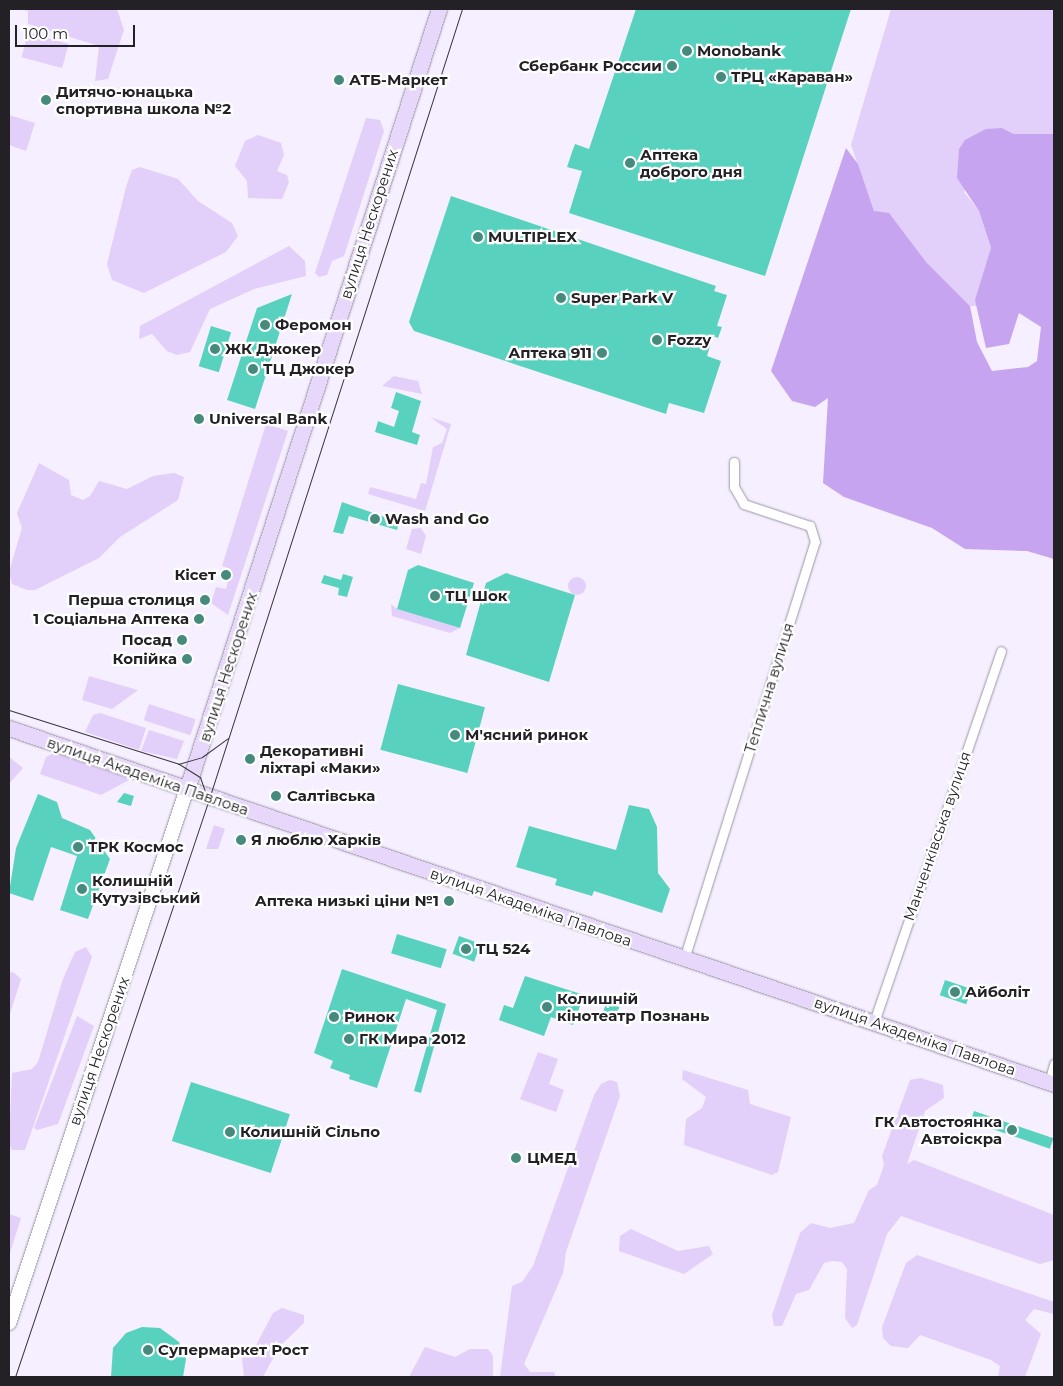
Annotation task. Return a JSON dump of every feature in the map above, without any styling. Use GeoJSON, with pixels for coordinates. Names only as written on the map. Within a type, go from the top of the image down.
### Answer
{"type":"FeatureCollection","features":[{"type":"Feature","properties":{"kind":"main road","name":"вулиця Нескорених"},"geometry":{"type":"LineString","coordinates":[[9,1323],[187,790],[438,9]]}},
{"type":"Feature","properties":{"kind":"main road","name":"вулиця Академіка Павлова"},"geometry":{"type":"LineString","coordinates":[[9,728],[1052,1083]]}},
{"type":"Feature","properties":{"kind":"street","name":"Теплична вулиця"},"geometry":{"type":"LineString","coordinates":[[684,959],[815,542],[810,526],[744,504],[734,487],[734,462]]}},
{"type":"Feature","properties":{"kind":"street","name":"Манченківська вулиця"},"geometry":{"type":"LineString","coordinates":[[874,1022],[1001,651]]}},
{"type":"Feature","properties":{"kind":"street"},"geometry":{"type":"LineString","coordinates":[[1052,1083],[1054,1064]]}},
{"type":"Feature","properties":{"kind":"shaded area"},"geometry":{"type":"Polygon","coordinates":[[[20,9],[117,9],[124,30],[108,79],[95,81],[99,46],[28,24],[28,11],[20,9]]]}},
{"type":"Feature","properties":{"kind":"shaded area"},"geometry":{"type":"Polygon","coordinates":[[[891,9],[1054,9],[1054,134],[1014,134],[1002,128],[964,192],[979,211],[991,249],[976,306],[970,306],[874,211],[851,145],[891,9]]]}},
{"type":"Feature","properties":{"kind":"shaded area"},"geometry":{"type":"Polygon","coordinates":[[[28,33],[69,44],[62,68],[22,57],[28,33]]]}},
{"type":"Feature","properties":{"kind":"shaded area"},"geometry":{"type":"Polygon","coordinates":[[[9,115],[35,123],[26,151],[9,145],[9,115]]]}},
{"type":"Feature","properties":{"kind":"shaded area"},"geometry":{"type":"Polygon","coordinates":[[[366,118],[380,120],[384,131],[344,256],[332,261],[327,275],[319,277],[315,273],[366,118]]]}},
{"type":"Feature","properties":{"kind":"shaded area"},"geometry":{"type":"Polygon","coordinates":[[[1002,128],[1014,134],[1054,134],[1054,559],[1027,551],[965,549],[932,528],[844,497],[823,483],[828,398],[815,407],[792,401],[771,371],[846,148],[858,164],[874,211],[889,213],[926,262],[970,306],[977,342],[992,371],[1028,367],[1037,361],[1041,327],[1019,313],[1009,344],[986,348],[975,300],[991,248],[979,211],[957,178],[959,149],[965,140],[986,129],[1002,128]]]}},
{"type":"Feature","properties":{"kind":"shaded area"},"geometry":{"type":"Polygon","coordinates":[[[258,135],[281,143],[284,155],[277,171],[287,175],[289,182],[282,199],[248,198],[247,181],[235,166],[245,141],[258,135]]]}},
{"type":"Feature","properties":{"kind":"shaded area"},"geometry":{"type":"Polygon","coordinates":[[[140,167],[178,179],[198,201],[232,223],[238,236],[226,252],[144,293],[112,280],[107,264],[126,187],[132,170],[140,167]]]}},
{"type":"Feature","properties":{"kind":"shaded area"},"geometry":{"type":"Polygon","coordinates":[[[289,246],[305,261],[306,276],[254,289],[210,309],[190,352],[177,355],[167,351],[152,334],[139,339],[140,326],[289,246]]]}},
{"type":"Feature","properties":{"kind":"shaded area"},"geometry":{"type":"Polygon","coordinates":[[[394,376],[418,381],[422,394],[382,386],[394,376]]]}},
{"type":"Feature","properties":{"kind":"shaded area"},"geometry":{"type":"Polygon","coordinates":[[[430,417],[451,424],[425,511],[368,494],[370,487],[416,499],[421,483],[426,484],[433,447],[442,443],[447,429],[430,417]]]}},
{"type":"Feature","properties":{"kind":"shaded area"},"geometry":{"type":"Polygon","coordinates":[[[266,424],[288,431],[228,615],[211,603],[216,587],[226,589],[231,569],[222,566],[266,424]]]}},
{"type":"Feature","properties":{"kind":"shaded area"},"geometry":{"type":"Polygon","coordinates":[[[39,463],[69,480],[71,495],[83,500],[90,496],[99,481],[127,489],[153,476],[174,473],[184,477],[178,500],[120,537],[99,558],[35,590],[27,590],[12,584],[9,572],[22,528],[17,513],[39,463]]]}},
{"type":"Feature","properties":{"kind":"shaded area"},"geometry":{"type":"Polygon","coordinates":[[[421,528],[426,536],[421,554],[406,549],[412,529],[421,528]]]}},
{"type":"Feature","properties":{"kind":"shaded area"},"geometry":{"type":"Polygon","coordinates":[[[573,577],[581,577],[586,582],[584,593],[573,595],[568,590],[568,582],[573,577]]]}},
{"type":"Feature","properties":{"kind":"shaded area"},"geometry":{"type":"Polygon","coordinates":[[[391,604],[397,609],[460,628],[450,633],[392,616],[391,604]]]}},
{"type":"Feature","properties":{"kind":"shaded area"},"geometry":{"type":"Polygon","coordinates":[[[89,676],[138,690],[112,709],[82,700],[89,676]]]}},
{"type":"Feature","properties":{"kind":"shaded area"},"geometry":{"type":"Polygon","coordinates":[[[149,704],[196,719],[190,735],[144,720],[149,704]]]}},
{"type":"Feature","properties":{"kind":"shaded area"},"geometry":{"type":"Polygon","coordinates":[[[100,713],[146,728],[139,750],[85,732],[93,715],[100,713]]]}},
{"type":"Feature","properties":{"kind":"shaded area"},"geometry":{"type":"Polygon","coordinates":[[[149,730],[184,741],[177,759],[141,751],[149,730]]]}},
{"type":"Feature","properties":{"kind":"shaded area"},"geometry":{"type":"Polygon","coordinates":[[[54,753],[131,779],[101,795],[40,774],[46,757],[54,753]]]}},
{"type":"Feature","properties":{"kind":"shaded area"},"geometry":{"type":"Polygon","coordinates":[[[9,757],[23,768],[9,784],[9,757]]]}},
{"type":"Feature","properties":{"kind":"shaded area"},"geometry":{"type":"Polygon","coordinates":[[[214,825],[225,829],[218,849],[206,849],[214,825]]]}},
{"type":"Feature","properties":{"kind":"shaded area"},"geometry":{"type":"Polygon","coordinates":[[[86,947],[92,957],[25,1150],[12,1150],[9,1144],[12,1073],[32,1069],[38,1062],[63,979],[75,952],[86,947]]]}},
{"type":"Feature","properties":{"kind":"shaded area"},"geometry":{"type":"Polygon","coordinates":[[[13,972],[21,979],[9,1017],[9,973],[13,972]]]}},
{"type":"Feature","properties":{"kind":"shaded area"},"geometry":{"type":"Polygon","coordinates":[[[77,1016],[94,1026],[58,1124],[37,1130],[34,1128],[77,1016]]]}},
{"type":"Feature","properties":{"kind":"shaded area"},"geometry":{"type":"Polygon","coordinates":[[[538,1052],[558,1059],[549,1084],[564,1090],[556,1112],[520,1099],[538,1052]]]}},
{"type":"Feature","properties":{"kind":"shaded area"},"geometry":{"type":"Polygon","coordinates":[[[683,1070],[748,1090],[750,1104],[791,1117],[778,1172],[772,1175],[684,1145],[686,1119],[702,1108],[706,1097],[682,1079],[683,1070]]]}},
{"type":"Feature","properties":{"kind":"shaded area"},"geometry":{"type":"Polygon","coordinates":[[[921,1078],[943,1085],[944,1098],[925,1111],[907,1164],[914,1160],[1054,1215],[1054,1260],[1040,1264],[901,1216],[887,1234],[857,1325],[852,1328],[845,1318],[847,1269],[842,1262],[833,1261],[824,1263],[809,1290],[796,1294],[782,1326],[774,1326],[772,1315],[800,1233],[811,1223],[830,1228],[854,1223],[869,1190],[877,1185],[884,1165],[882,1156],[910,1080],[921,1078]]]}},
{"type":"Feature","properties":{"kind":"shaded area"},"geometry":{"type":"Polygon","coordinates":[[[610,1080],[617,1082],[620,1096],[566,1252],[563,1273],[524,1364],[530,1372],[554,1372],[556,1377],[500,1377],[512,1286],[522,1282],[533,1266],[594,1095],[601,1084],[610,1080]]]}},
{"type":"Feature","properties":{"kind":"shaded area"},"geometry":{"type":"Polygon","coordinates":[[[9,1214],[21,1218],[9,1256],[9,1214]]]}},
{"type":"Feature","properties":{"kind":"shaded area"},"geometry":{"type":"Polygon","coordinates":[[[631,1229],[678,1251],[709,1246],[713,1254],[684,1274],[619,1251],[620,1236],[631,1229]]]}},
{"type":"Feature","properties":{"kind":"shaded area"},"geometry":{"type":"Polygon","coordinates":[[[917,1255],[1054,1302],[1054,1314],[1034,1309],[1025,1320],[1041,1334],[1025,1377],[998,1377],[1000,1366],[991,1360],[920,1335],[908,1348],[891,1346],[883,1338],[882,1327],[906,1263],[917,1255]]]}},
{"type":"Feature","properties":{"kind":"shaded area"},"geometry":{"type":"Polygon","coordinates":[[[282,1308],[304,1315],[304,1323],[279,1347],[263,1377],[244,1377],[242,1358],[254,1349],[273,1313],[282,1308]]]}},
{"type":"Feature","properties":{"kind":"shaded area"},"geometry":{"type":"Polygon","coordinates":[[[425,1347],[455,1357],[470,1349],[488,1349],[493,1356],[493,1377],[409,1377],[425,1347]]]}},
{"type":"Feature","properties":{"kind":"building","name":"ТРЦ «Караван»"},"geometry":{"type":"Polygon","coordinates":[[[636,9],[851,9],[765,276],[569,213],[582,171],[567,167],[575,144],[589,149],[636,9]]]}},
{"type":"Feature","properties":{"kind":"building"},"geometry":{"type":"Polygon","coordinates":[[[451,196],[716,286],[714,291],[727,295],[717,326],[722,327],[718,338],[713,336],[707,356],[721,361],[704,413],[669,403],[666,414],[414,331],[409,322],[451,196]]]}},
{"type":"Feature","properties":{"kind":"building","name":"ТЦ Джокер"},"geometry":{"type":"Polygon","coordinates":[[[292,294],[255,409],[227,400],[257,308],[292,294]]]}},
{"type":"Feature","properties":{"kind":"building","name":"ЖК Джокер"},"geometry":{"type":"Polygon","coordinates":[[[211,326],[231,332],[219,372],[199,366],[211,326]]]}},
{"type":"Feature","properties":{"kind":"building"},"geometry":{"type":"Polygon","coordinates":[[[396,392],[421,401],[412,432],[420,435],[417,445],[375,432],[378,421],[394,427],[399,411],[391,408],[396,392]]]}},
{"type":"Feature","properties":{"kind":"building"},"geometry":{"type":"Polygon","coordinates":[[[342,502],[399,522],[397,530],[349,516],[343,534],[333,532],[342,502]]]}},
{"type":"Feature","properties":{"kind":"building","name":"ТЦ Шок"},"geometry":{"type":"Polygon","coordinates":[[[418,565],[474,583],[460,628],[397,609],[408,570],[418,565]]]}},
{"type":"Feature","properties":{"kind":"building"},"geometry":{"type":"Polygon","coordinates":[[[506,573],[575,595],[549,682],[466,655],[486,583],[506,573]]]}},
{"type":"Feature","properties":{"kind":"building"},"geometry":{"type":"Polygon","coordinates":[[[343,574],[353,577],[347,597],[338,595],[339,588],[321,583],[324,575],[341,580],[343,574]]]}},
{"type":"Feature","properties":{"kind":"building"},"geometry":{"type":"Polygon","coordinates":[[[398,684],[485,707],[467,773],[380,750],[398,684]]]}},
{"type":"Feature","properties":{"kind":"building"},"geometry":{"type":"Polygon","coordinates":[[[124,793],[134,796],[131,806],[117,802],[124,793]]]}},
{"type":"Feature","properties":{"kind":"building","name":"ТРК Космос"},"geometry":{"type":"Polygon","coordinates":[[[38,794],[57,802],[62,818],[90,830],[110,859],[88,919],[60,910],[77,856],[51,847],[33,901],[9,893],[16,848],[38,794]]]}},
{"type":"Feature","properties":{"kind":"building"},"geometry":{"type":"Polygon","coordinates":[[[629,805],[649,809],[657,827],[658,873],[670,889],[662,913],[594,891],[592,896],[555,885],[557,879],[516,867],[529,826],[616,850],[629,805]]]}},
{"type":"Feature","properties":{"kind":"building"},"geometry":{"type":"Polygon","coordinates":[[[397,934],[447,949],[441,968],[391,953],[397,934]]]}},
{"type":"Feature","properties":{"kind":"building","name":"ТЦ 524"},"geometry":{"type":"Polygon","coordinates":[[[459,936],[481,944],[474,962],[453,954],[459,936]]]}},
{"type":"Feature","properties":{"kind":"building"},"geometry":{"type":"Polygon","coordinates":[[[342,969],[446,1004],[421,1093],[414,1091],[437,1010],[406,999],[377,1088],[349,1079],[350,1075],[330,1068],[333,1061],[314,1053],[342,969]]]}},
{"type":"Feature","properties":{"kind":"building","name":"Колишній кінотеатр Познань"},"geometry":{"type":"Polygon","coordinates":[[[525,976],[584,995],[573,1025],[551,1017],[544,1036],[499,1020],[504,1005],[513,1008],[525,976]]]}},
{"type":"Feature","properties":{"kind":"building","name":"Айболіт"},"geometry":{"type":"Polygon","coordinates":[[[945,980],[971,989],[966,1004],[940,995],[945,980]]]}},
{"type":"Feature","properties":{"kind":"building"},"geometry":{"type":"Polygon","coordinates":[[[606,1003],[619,1007],[617,1016],[603,1012],[606,1003]]]}},
{"type":"Feature","properties":{"kind":"building","name":"Колишній Сільпо"},"geometry":{"type":"Polygon","coordinates":[[[191,1082],[290,1114],[271,1173],[172,1141],[191,1082]]]}},
{"type":"Feature","properties":{"kind":"building","name":"ГК Автостоянка Автоіскра"},"geometry":{"type":"Polygon","coordinates":[[[974,1111],[1053,1138],[1050,1149],[970,1121],[974,1111]]]}},
{"type":"Feature","properties":{"kind":"building","name":"Супермаркет Рост"},"geometry":{"type":"Polygon","coordinates":[[[142,1327],[160,1328],[179,1342],[186,1359],[183,1377],[111,1377],[113,1348],[126,1333],[142,1327]]]}},
{"type":"Feature","properties":{"kind":"tram line"},"geometry":{"type":"LineString","coordinates":[[15,1377],[208,802],[462,9]]}},
{"type":"Feature","properties":{"kind":"tram line"},"geometry":{"type":"LineString","coordinates":[[9,710],[179,764],[200,777],[208,800]]}},
{"type":"Feature","properties":{"kind":"tram line"},"geometry":{"type":"LineString","coordinates":[[178,764],[202,757],[228,738]]}},
{"type":"Feature","properties":{"kind":"place","name":"Monobank"},"geometry":{"type":"Point","coordinates":[687,51]}},
{"type":"Feature","properties":{"kind":"place","name":"Сбербанк России"},"geometry":{"type":"Point","coordinates":[672,66]}},
{"type":"Feature","properties":{"kind":"place","name":"ТРЦ «Караван»"},"geometry":{"type":"Point","coordinates":[721,77]}},
{"type":"Feature","properties":{"kind":"place","name":"АТБ-Маркет"},"geometry":{"type":"Point","coordinates":[339,80]}},
{"type":"Feature","properties":{"kind":"place","name":"Дитячо-юнацька спортивна школа №2"},"geometry":{"type":"Point","coordinates":[46,100]}},
{"type":"Feature","properties":{"kind":"place","name":"Аптека доброго дня"},"geometry":{"type":"Point","coordinates":[630,163]}},
{"type":"Feature","properties":{"kind":"place","name":"MULTIPLEX"},"geometry":{"type":"Point","coordinates":[478,237]}},
{"type":"Feature","properties":{"kind":"place","name":"Super Park V"},"geometry":{"type":"Point","coordinates":[561,298]}},
{"type":"Feature","properties":{"kind":"place","name":"Феромон"},"geometry":{"type":"Point","coordinates":[265,325]}},
{"type":"Feature","properties":{"kind":"place","name":"Fozzy"},"geometry":{"type":"Point","coordinates":[657,340]}},
{"type":"Feature","properties":{"kind":"place","name":"ЖК Джокер"},"geometry":{"type":"Point","coordinates":[215,349]}},
{"type":"Feature","properties":{"kind":"place","name":"Аптека 911"},"geometry":{"type":"Point","coordinates":[602,353]}},
{"type":"Feature","properties":{"kind":"place","name":"ТЦ Джокер"},"geometry":{"type":"Point","coordinates":[253,369]}},
{"type":"Feature","properties":{"kind":"place","name":"Universal Bank"},"geometry":{"type":"Point","coordinates":[199,419]}},
{"type":"Feature","properties":{"kind":"place","name":"Wash and Go"},"geometry":{"type":"Point","coordinates":[375,519]}},
{"type":"Feature","properties":{"kind":"place","name":"Кісет"},"geometry":{"type":"Point","coordinates":[226,575]}},
{"type":"Feature","properties":{"kind":"place","name":"ТЦ Шок"},"geometry":{"type":"Point","coordinates":[435,596]}},
{"type":"Feature","properties":{"kind":"place","name":"Перша столиця"},"geometry":{"type":"Point","coordinates":[205,600]}},
{"type":"Feature","properties":{"kind":"place","name":"1 Соціальна Аптека"},"geometry":{"type":"Point","coordinates":[199,619]}},
{"type":"Feature","properties":{"kind":"place","name":"Посад"},"geometry":{"type":"Point","coordinates":[182,640]}},
{"type":"Feature","properties":{"kind":"place","name":"Копійка"},"geometry":{"type":"Point","coordinates":[187,659]}},
{"type":"Feature","properties":{"kind":"place","name":"М'ясний ринок"},"geometry":{"type":"Point","coordinates":[455,735]}},
{"type":"Feature","properties":{"kind":"place","name":"Декоративні ліхтарі «Маки»"},"geometry":{"type":"Point","coordinates":[250,759]}},
{"type":"Feature","properties":{"kind":"place","name":"Салтівська"},"geometry":{"type":"Point","coordinates":[276,796]}},
{"type":"Feature","properties":{"kind":"place","name":"Я люблю Харків"},"geometry":{"type":"Point","coordinates":[241,840]}},
{"type":"Feature","properties":{"kind":"place","name":"ТРК Космос"},"geometry":{"type":"Point","coordinates":[78,847]}},
{"type":"Feature","properties":{"kind":"place","name":"Колишній Кутузівський"},"geometry":{"type":"Point","coordinates":[82,889]}},
{"type":"Feature","properties":{"kind":"place","name":"Аптека низькі ціни №1"},"geometry":{"type":"Point","coordinates":[449,901]}},
{"type":"Feature","properties":{"kind":"place","name":"ТЦ 524"},"geometry":{"type":"Point","coordinates":[466,949]}},
{"type":"Feature","properties":{"kind":"place","name":"Айболіт"},"geometry":{"type":"Point","coordinates":[955,992]}},
{"type":"Feature","properties":{"kind":"place","name":"Колишній кінотеатр Познань"},"geometry":{"type":"Point","coordinates":[547,1007]}},
{"type":"Feature","properties":{"kind":"place","name":"Ринок"},"geometry":{"type":"Point","coordinates":[334,1017]}},
{"type":"Feature","properties":{"kind":"place","name":"ГК Мира 2012"},"geometry":{"type":"Point","coordinates":[349,1039]}},
{"type":"Feature","properties":{"kind":"place","name":"ГК Автостоянка Автоіскра"},"geometry":{"type":"Point","coordinates":[1012,1130]}},
{"type":"Feature","properties":{"kind":"place","name":"Колишній Сільпо"},"geometry":{"type":"Point","coordinates":[230,1132]}},
{"type":"Feature","properties":{"kind":"place","name":"ЦМЕД"},"geometry":{"type":"Point","coordinates":[516,1158]}},
{"type":"Feature","properties":{"kind":"place","name":"Супермаркет Рост"},"geometry":{"type":"Point","coordinates":[148,1350]}}]}
